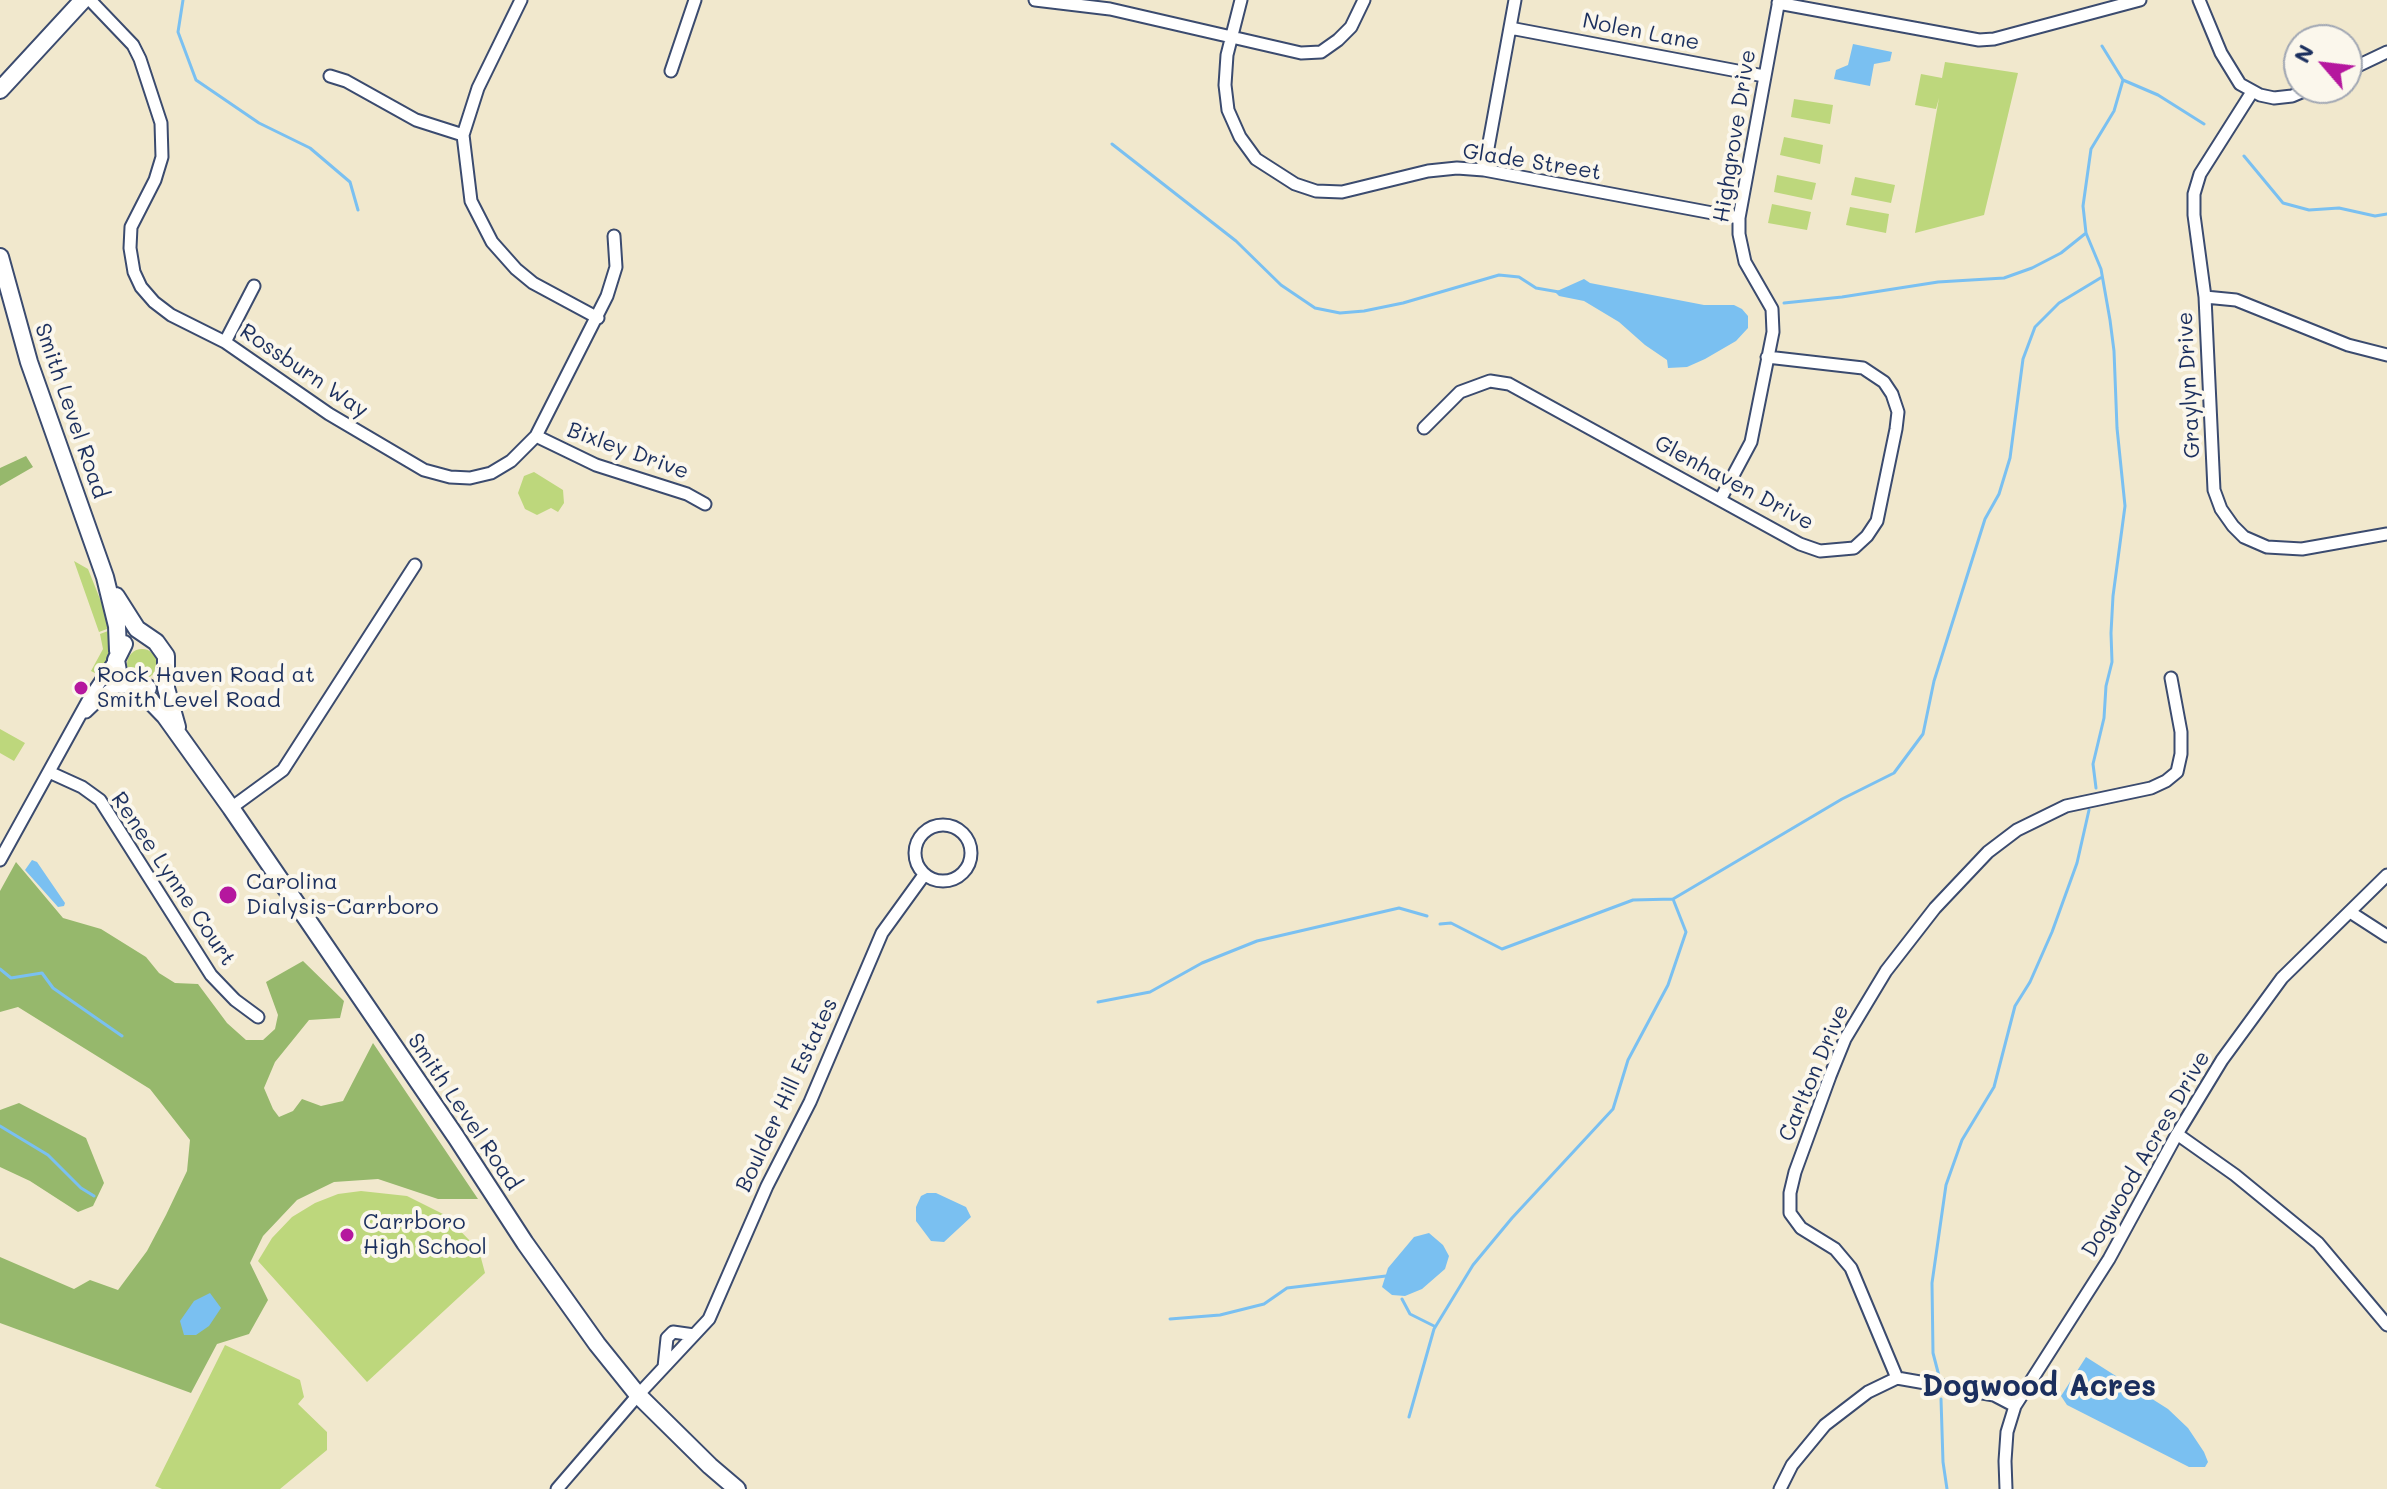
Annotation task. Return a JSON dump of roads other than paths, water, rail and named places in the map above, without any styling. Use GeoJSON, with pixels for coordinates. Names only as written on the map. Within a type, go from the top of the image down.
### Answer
{"type":"FeatureCollection","features":[{"type":"Feature","properties":{"kind":"main road"},"geometry":{"type":"LineString","coordinates":[[0,90],[83,0]]}},
{"type":"Feature","properties":{"kind":"main road","name":"Smith Level Road"},"geometry":{"type":"LineString","coordinates":[[0,257],[29,362],[105,577],[117,626],[117,656]]}},
{"type":"Feature","properties":{"kind":"main road","name":"Smith Level Road"},"geometry":{"type":"LineString","coordinates":[[105,577],[127,616],[148,638]]}},
{"type":"Feature","properties":{"kind":"main road"},"geometry":{"type":"LineString","coordinates":[[148,638],[162,648],[166,656],[166,673],[155,686],[135,688],[119,677],[117,656],[131,639],[148,638]]}},
{"type":"Feature","properties":{"kind":"main road","name":"Smith Level Road"},"geometry":{"type":"LineString","coordinates":[[166,673],[166,688],[180,738]]}},
{"type":"Feature","properties":{"kind":"main road","name":"Smith Level Road"},"geometry":{"type":"LineString","coordinates":[[135,688],[157,706],[231,808],[456,1137],[553,1285],[638,1395],[737,1489]]}},
{"type":"Feature","properties":{"kind":"street","name":"Rossburn Way"},"geometry":{"type":"LineString","coordinates":[[90,0],[133,45],[161,123],[162,157],[155,180],[131,227],[130,248],[134,272],[141,287],[171,315],[225,342],[329,414],[424,470],[450,477],[470,478],[491,473],[517,456],[536,436],[598,318],[616,267],[614,236]]}},
{"type":"Feature","properties":{"kind":"street"},"geometry":{"type":"LineString","coordinates":[[521,0],[478,88],[463,135],[471,201],[492,242],[533,283],[598,318]]}},
{"type":"Feature","properties":{"kind":"street"},"geometry":{"type":"LineString","coordinates":[[671,71],[695,0]]}},
{"type":"Feature","properties":{"kind":"street"},"geometry":{"type":"LineString","coordinates":[[1035,0],[1110,9],[1301,53],[1321,52],[1338,40],[1351,27],[1364,0]]}},
{"type":"Feature","properties":{"kind":"street","name":"Glade Street"},"geometry":{"type":"LineString","coordinates":[[1241,0],[1225,85],[1228,110],[1240,137],[1256,159],[1295,184],[1316,191],[1342,192],[1428,171],[1457,168],[1484,170],[1739,218]]}},
{"type":"Feature","properties":{"kind":"street"},"geometry":{"type":"LineString","coordinates":[[1484,170],[1515,0]]}},
{"type":"Feature","properties":{"kind":"street"},"geometry":{"type":"LineString","coordinates":[[1778,1],[1979,40],[1994,39],[2140,0]]}},
{"type":"Feature","properties":{"kind":"street"},"geometry":{"type":"LineString","coordinates":[[2199,0],[2229,69],[2240,84],[2252,92],[2283,98]]}},
{"type":"Feature","properties":{"kind":"street","name":"Highgrove Drive"},"geometry":{"type":"LineString","coordinates":[[1720,500],[1751,442],[1773,332],[1772,309],[1745,262],[1739,218],[1778,1]]}},
{"type":"Feature","properties":{"kind":"street","name":"Nolen Lane"},"geometry":{"type":"LineString","coordinates":[[1510,28],[1764,76]]}},
{"type":"Feature","properties":{"kind":"street"},"geometry":{"type":"LineString","coordinates":[[2363,63],[2387,52]]}},
{"type":"Feature","properties":{"kind":"street"},"geometry":{"type":"LineString","coordinates":[[330,76],[346,81],[416,120],[463,135]]}},
{"type":"Feature","properties":{"kind":"street","name":"Graylyn Drive"},"geometry":{"type":"LineString","coordinates":[[2252,92],[2196,183],[2194,215],[2205,297],[2214,490],[2221,509],[2233,526],[2252,541],[2267,547],[2289,550],[2387,534]]}},
{"type":"Feature","properties":{"kind":"street"},"geometry":{"type":"LineString","coordinates":[[225,342],[254,286]]}},
{"type":"Feature","properties":{"kind":"street"},"geometry":{"type":"LineString","coordinates":[[2205,297],[2236,300],[2348,345],[2387,355]]}},
{"type":"Feature","properties":{"kind":"street","name":"Glenhaven Drive"},"geometry":{"type":"LineString","coordinates":[[1424,428],[1460,392],[1490,381],[1509,384],[1800,544],[1820,551],[1854,548],[1877,521],[1898,412],[1892,394],[1884,382],[1863,368],[1767,357]]}},
{"type":"Feature","properties":{"kind":"street","name":"Bixley Drive"},"geometry":{"type":"LineString","coordinates":[[536,436],[596,465],[687,494],[705,504]]}},
{"type":"Feature","properties":{"kind":"street"},"geometry":{"type":"LineString","coordinates":[[231,808],[283,770],[415,565]]}},
{"type":"Feature","properties":{"kind":"street"},"geometry":{"type":"LineString","coordinates":[[0,860],[95,689],[117,656]]}},
{"type":"Feature","properties":{"kind":"street","name":"Carlton Drive"},"geometry":{"type":"LineString","coordinates":[[1897,1378],[1851,1268],[1835,1249],[1801,1228],[1790,1213],[1790,1193],[1795,1172],[1830,1076],[1845,1039],[1886,971],[1935,908],[1988,852],[2017,830],[2066,806],[2151,788],[2177,772],[2181,732],[2171,678]]}},
{"type":"Feature","properties":{"kind":"street"},"geometry":{"type":"LineString","coordinates":[[79,717],[108,691],[117,687],[135,688]]}},
{"type":"Feature","properties":{"kind":"street","name":"Renee Lynne Court"},"geometry":{"type":"LineString","coordinates":[[49,772],[82,787],[100,800],[211,975],[235,1000],[258,1017]]}},
{"type":"Feature","properties":{"kind":"street"},"geometry":{"type":"LineString","coordinates":[[946,824],[963,832],[972,855],[965,871],[950,881],[924,875],[915,860],[914,851],[921,834],[937,825],[946,824]]}},
{"type":"Feature","properties":{"kind":"street","name":"Boulder Hill Estates"},"geometry":{"type":"LineString","coordinates":[[557,1489],[709,1319],[767,1186],[810,1102],[882,933],[924,875]]}},
{"type":"Feature","properties":{"kind":"street","name":"Dogwood Acres Drive"},"geometry":{"type":"LineString","coordinates":[[2006,1489],[2007,1432],[2015,1406],[2109,1259],[2177,1134],[2222,1060],[2282,978],[2387,875]]}},
{"type":"Feature","properties":{"kind":"street"},"geometry":{"type":"LineString","coordinates":[[2350,912],[2387,936]]}},
{"type":"Feature","properties":{"kind":"street"},"geometry":{"type":"LineString","coordinates":[[2177,1134],[2225,1167],[2318,1243],[2387,1325]]}},
{"type":"Feature","properties":{"kind":"street","name":"Boulder Hill Estates"},"geometry":{"type":"LineString","coordinates":[[664,1368],[667,1338],[673,1332],[694,1335]]}},
{"type":"Feature","properties":{"kind":"street"},"geometry":{"type":"LineString","coordinates":[[1780,1489],[1803,1448],[1825,1425],[1868,1392],[1897,1378],[1994,1395],[2015,1406]]}},
{"type":"Feature","properties":{"kind":"water"},"geometry":{"type":"Polygon","coordinates":[[[1853,44],[1892,52],[1890,61],[1874,64],[1870,86],[1834,79],[1836,70],[1848,65],[1853,44]]]}},
{"type":"Feature","properties":{"kind":"water"},"geometry":{"type":"Polygon","coordinates":[[[1584,279],[1590,283],[1704,305],[1734,305],[1748,316],[1748,328],[1736,341],[1705,359],[1687,367],[1668,368],[1667,360],[1619,322],[1584,301],[1559,296],[1555,292],[1584,279]]]}},
{"type":"Feature","properties":{"kind":"water"},"geometry":{"type":"Polygon","coordinates":[[[32,860],[37,862],[65,903],[64,906],[58,907],[25,870],[32,860]]]}},
{"type":"Feature","properties":{"kind":"water"},"geometry":{"type":"Polygon","coordinates":[[[936,1193],[966,1207],[971,1217],[944,1242],[931,1241],[916,1221],[916,1207],[921,1196],[936,1193]]]}},
{"type":"Feature","properties":{"kind":"water"},"geometry":{"type":"Polygon","coordinates":[[[1429,1233],[1443,1245],[1449,1256],[1445,1269],[1422,1289],[1405,1296],[1392,1295],[1382,1287],[1388,1268],[1414,1237],[1429,1233]]]}},
{"type":"Feature","properties":{"kind":"water"},"geometry":{"type":"Polygon","coordinates":[[[210,1293],[221,1308],[209,1326],[196,1335],[184,1335],[180,1321],[194,1301],[210,1293]]]}},
{"type":"Feature","properties":{"kind":"water"},"geometry":{"type":"Polygon","coordinates":[[[2086,1357],[2168,1409],[2188,1428],[2204,1452],[2208,1462],[2205,1467],[2189,1467],[2067,1405],[2061,1396],[2086,1357]]]}},
{"type":"Feature","properties":{"kind":"waterway"},"geometry":{"type":"LineString","coordinates":[[183,0],[178,32],[196,80],[259,123],[310,148],[350,182],[358,210]]}},
{"type":"Feature","properties":{"kind":"waterway"},"geometry":{"type":"LineString","coordinates":[[2102,46],[2123,80],[2158,95],[2204,124]]}},
{"type":"Feature","properties":{"kind":"waterway"},"geometry":{"type":"LineString","coordinates":[[2096,788],[2093,764],[2112,662],[2113,596],[2125,506],[2110,320],[2101,269],[2086,233],[2083,206],[2091,149],[2114,111],[2123,80]]}},
{"type":"Feature","properties":{"kind":"waterway"},"geometry":{"type":"LineString","coordinates":[[1112,144],[1236,241],[1281,285],[1315,308],[1340,313],[1364,311],[1499,275],[1519,277],[1536,288],[1559,292]]}},
{"type":"Feature","properties":{"kind":"waterway"},"geometry":{"type":"LineString","coordinates":[[2244,156],[2283,203],[2309,210],[2339,208],[2375,216],[2387,214]]}},
{"type":"Feature","properties":{"kind":"waterway"},"geometry":{"type":"LineString","coordinates":[[1784,303],[1938,282],[2004,278],[2061,253],[2086,233]]}},
{"type":"Feature","properties":{"kind":"waterway"},"geometry":{"type":"LineString","coordinates":[[1440,924],[1451,923],[1502,949],[1633,900],[1673,899],[1842,799],[1894,773],[1923,734],[1934,681],[1985,519],[1999,494],[2010,458],[2023,359],[2035,327],[2059,303],[2102,277]]}},
{"type":"Feature","properties":{"kind":"waterway"},"geometry":{"type":"LineString","coordinates":[[1939,1376],[1933,1353],[1932,1283],[1946,1185],[1962,1140],[1994,1087],[2015,1006],[2030,982],[2052,932],[2077,863],[2089,810]]}},
{"type":"Feature","properties":{"kind":"waterway"},"geometry":{"type":"LineString","coordinates":[[1409,1417],[1434,1329],[1473,1265],[1613,1109],[1628,1060],[1668,985],[1686,932],[1673,899]]}},
{"type":"Feature","properties":{"kind":"waterway"},"geometry":{"type":"LineString","coordinates":[[1098,1002],[1150,992],[1202,963],[1257,941],[1399,908],[1427,916]]}},
{"type":"Feature","properties":{"kind":"waterway"},"geometry":{"type":"LineString","coordinates":[[0,969],[11,978],[42,973],[53,988],[122,1036]]}},
{"type":"Feature","properties":{"kind":"waterway"},"geometry":{"type":"LineString","coordinates":[[0,1126],[48,1155],[81,1188],[94,1196]]}},
{"type":"Feature","properties":{"kind":"waterway"},"geometry":{"type":"LineString","coordinates":[[1170,1319],[1220,1315],[1264,1304],[1287,1288],[1386,1276]]}},
{"type":"Feature","properties":{"kind":"waterway"},"geometry":{"type":"LineString","coordinates":[[1402,1299],[1410,1314],[1434,1326]]}},
{"type":"Feature","properties":{"kind":"waterway"},"geometry":{"type":"LineString","coordinates":[[1941,1399],[1947,1489]]}},
{"type":"Feature","properties":{"kind":"place","name":"Rock Haven Road at Smith Level Road"},"geometry":{"type":"Point","coordinates":[81,688]}},
{"type":"Feature","properties":{"kind":"place","name":"Carolina Dialysis-Carrboro"},"geometry":{"type":"Point","coordinates":[228,895]}},
{"type":"Feature","properties":{"kind":"place","name":"Carrboro High School"},"geometry":{"type":"Point","coordinates":[347,1235]}},
{"type":"Feature","properties":{"kind":"district","name":"Dogwood Acres"},"geometry":{"type":"Point","coordinates":[2039,1387]}}]}
